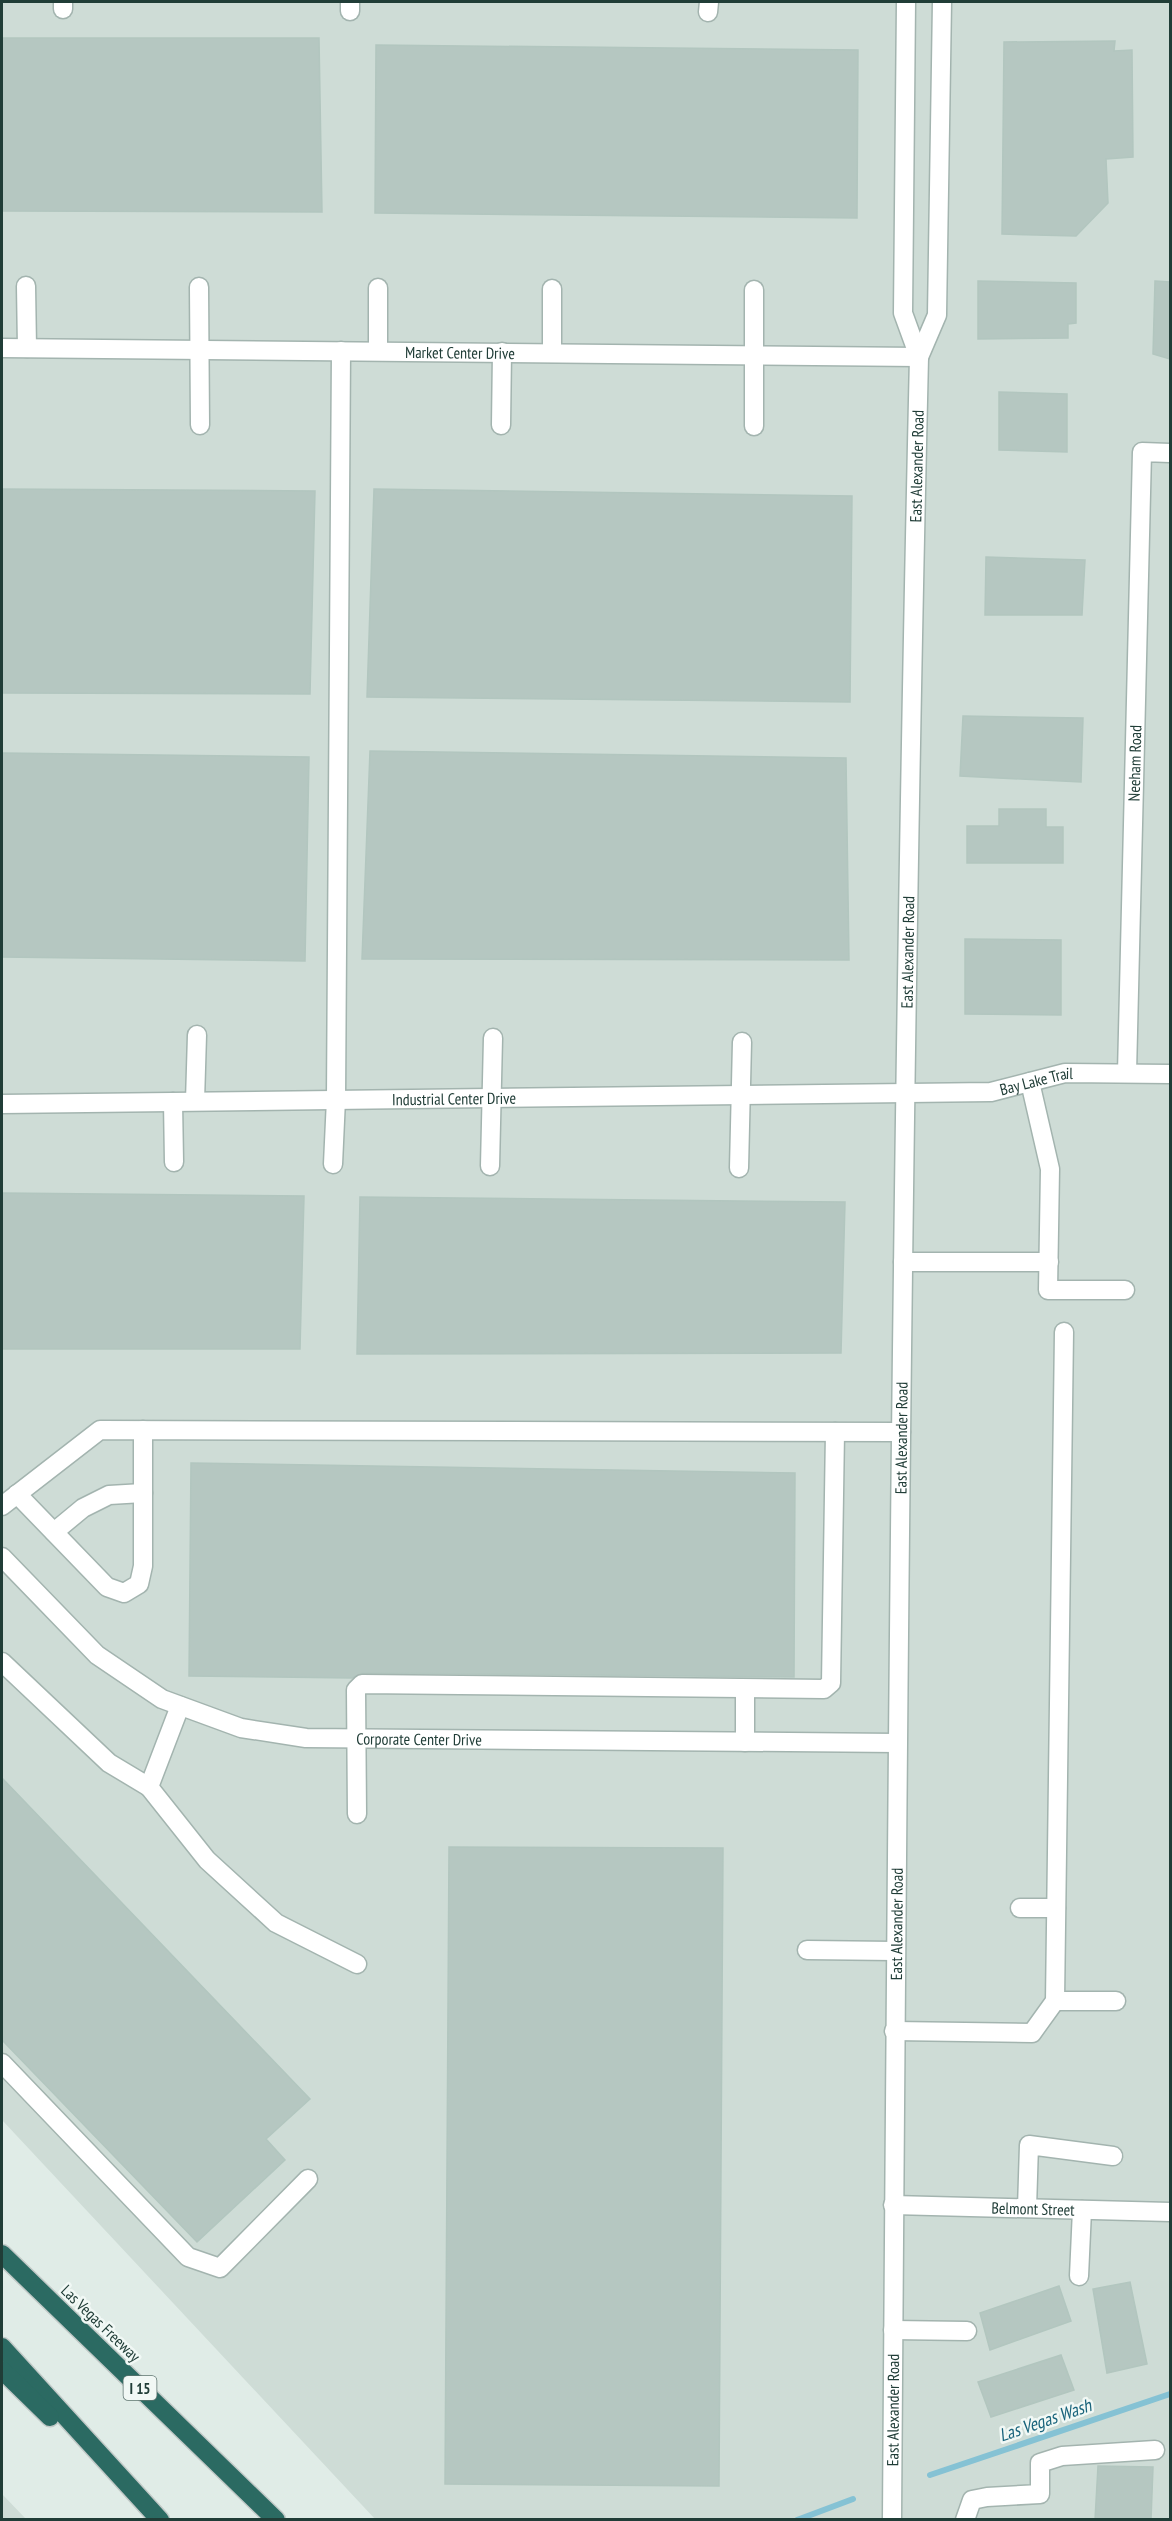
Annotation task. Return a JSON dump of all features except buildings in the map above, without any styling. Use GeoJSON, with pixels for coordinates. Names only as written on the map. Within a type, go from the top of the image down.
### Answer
{"type":"FeatureCollection","features":[{"type":"Feature","properties":{"kind":"highway","name":"Las Vegas Freeway"},"geometry":{"type":"LineString","coordinates":[[2,2254],[276,2520]]}},
{"type":"Feature","properties":{"kind":"highway"},"geometry":{"type":"LineString","coordinates":[[2,2348],[160,2520]]}},
{"type":"Feature","properties":{"kind":"highway"},"geometry":{"type":"LineString","coordinates":[[2,2370],[160,2520]]}},
{"type":"Feature","properties":{"kind":"street","name":"East Alexander Road"},"geometry":{"type":"LineString","coordinates":[[892,2520],[894,1951],[904,1094],[919,357],[903,313],[906,2]]}},
{"type":"Feature","properties":{"kind":"street","name":"East Alexander Road"},"geometry":{"type":"LineString","coordinates":[[919,357],[937,315],[942,2]]}},
{"type":"Feature","properties":{"kind":"street"},"geometry":{"type":"LineString","coordinates":[[26,286],[27,348]]}},
{"type":"Feature","properties":{"kind":"street"},"geometry":{"type":"LineString","coordinates":[[199,287],[200,425]]}},
{"type":"Feature","properties":{"kind":"street"},"geometry":{"type":"LineString","coordinates":[[378,288],[378,351]]}},
{"type":"Feature","properties":{"kind":"street"},"geometry":{"type":"LineString","coordinates":[[552,289],[552,352]]}},
{"type":"Feature","properties":{"kind":"street"},"geometry":{"type":"LineString","coordinates":[[754,290],[754,426]]}},
{"type":"Feature","properties":{"kind":"street","name":"Market Center Drive"},"geometry":{"type":"LineString","coordinates":[[2,348],[919,357]]}},
{"type":"Feature","properties":{"kind":"street"},"geometry":{"type":"LineString","coordinates":[[333,1164],[336,1099],[341,351]]}},
{"type":"Feature","properties":{"kind":"street"},"geometry":{"type":"LineString","coordinates":[[501,425],[502,352]]}},
{"type":"Feature","properties":{"kind":"street","name":"Neeham Road"},"geometry":{"type":"LineString","coordinates":[[1127,1073],[1142,452],[1170,453]]}},
{"type":"Feature","properties":{"kind":"street"},"geometry":{"type":"LineString","coordinates":[[195,1101],[197,1035]]}},
{"type":"Feature","properties":{"kind":"street"},"geometry":{"type":"LineString","coordinates":[[490,1166],[493,1038]]}},
{"type":"Feature","properties":{"kind":"street"},"geometry":{"type":"LineString","coordinates":[[739,1168],[742,1042]]}},
{"type":"Feature","properties":{"kind":"street","name":"Bay Lake Trail"},"geometry":{"type":"LineString","coordinates":[[904,1094],[991,1092],[1065,1073],[1170,1074]]}},
{"type":"Feature","properties":{"kind":"street"},"geometry":{"type":"LineString","coordinates":[[1030,1082],[1050,1169],[1048,1290],[1125,1290]]}},
{"type":"Feature","properties":{"kind":"street","name":"Industrial Center Drive"},"geometry":{"type":"LineString","coordinates":[[2,1104],[741,1094],[904,1094]]}},
{"type":"Feature","properties":{"kind":"street"},"geometry":{"type":"LineString","coordinates":[[173,1102],[174,1162]]}},
{"type":"Feature","properties":{"kind":"street"},"geometry":{"type":"LineString","coordinates":[[903,1262],[1049,1262]]}},
{"type":"Feature","properties":{"kind":"street"},"geometry":{"type":"LineString","coordinates":[[894,2031],[1032,2033],[1055,2001],[1064,1332]]}},
{"type":"Feature","properties":{"kind":"street"},"geometry":{"type":"LineString","coordinates":[[2,1506],[100,1430],[901,1432]]}},
{"type":"Feature","properties":{"kind":"street"},"geometry":{"type":"LineString","coordinates":[[16,1494],[107,1587],[124,1593],[139,1584],[143,1566],[143,1430]]}},
{"type":"Feature","properties":{"kind":"street"},"geometry":{"type":"LineString","coordinates":[[357,1814],[356,1690],[362,1684],[825,1689],[831,1683],[835,1432]]}},
{"type":"Feature","properties":{"kind":"street"},"geometry":{"type":"LineString","coordinates":[[54,1532],[83,1508],[109,1495],[143,1493]]}},
{"type":"Feature","properties":{"kind":"street","name":"Corporate Center Drive"},"geometry":{"type":"LineString","coordinates":[[2,1557],[97,1655],[162,1699],[241,1728],[306,1738],[897,1743]]}},
{"type":"Feature","properties":{"kind":"street"},"geometry":{"type":"LineString","coordinates":[[2,1662],[108,1763],[149,1787],[207,1860],[276,1923],[357,1964]]}},
{"type":"Feature","properties":{"kind":"street"},"geometry":{"type":"LineString","coordinates":[[745,1689],[746,1742]]}},
{"type":"Feature","properties":{"kind":"street"},"geometry":{"type":"LineString","coordinates":[[149,1787],[180,1706]]}},
{"type":"Feature","properties":{"kind":"street"},"geometry":{"type":"LineString","coordinates":[[1020,1908],[1056,1908]]}},
{"type":"Feature","properties":{"kind":"street"},"geometry":{"type":"LineString","coordinates":[[807,1950],[894,1951]]}},
{"type":"Feature","properties":{"kind":"street"},"geometry":{"type":"LineString","coordinates":[[1055,2001],[1116,2001]]}},
{"type":"Feature","properties":{"kind":"street"},"geometry":{"type":"LineString","coordinates":[[2,2063],[188,2257],[220,2268],[308,2179]]}},
{"type":"Feature","properties":{"kind":"street"},"geometry":{"type":"LineString","coordinates":[[1027,2208],[1029,2145],[1113,2156]]}},
{"type":"Feature","properties":{"kind":"street","name":"Belmont Street"},"geometry":{"type":"LineString","coordinates":[[893,2205],[1170,2212]]}},
{"type":"Feature","properties":{"kind":"street"},"geometry":{"type":"LineString","coordinates":[[1079,2276],[1082,2210]]}},
{"type":"Feature","properties":{"kind":"street"},"geometry":{"type":"LineString","coordinates":[[893,2330],[967,2331]]}},
{"type":"Feature","properties":{"kind":"street"},"geometry":{"type":"LineString","coordinates":[[964,2520],[972,2500],[1040,2494],[1040,2463],[1062,2456],[1155,2450]]}},
{"type":"Feature","properties":{"kind":"shaded area"},"geometry":{"type":"Polygon","coordinates":[[[2,2],[1170,2],[1170,2519],[375,2519],[2,2120],[2,2]]]}},
{"type":"Feature","properties":{"kind":"shaded area"},"geometry":{"type":"Polygon","coordinates":[[[2,2494],[26,2519],[2,2519],[2,2494]]]}},
{"type":"Feature","properties":{"kind":"waterway","name":"Las Vegas Wash"},"geometry":{"type":"LineString","coordinates":[[930,2475],[1170,2394]]}},
{"type":"Feature","properties":{"kind":"waterway","name":"Las Vegas Wash"},"geometry":{"type":"LineString","coordinates":[[797,2520],[853,2499]]}}]}
